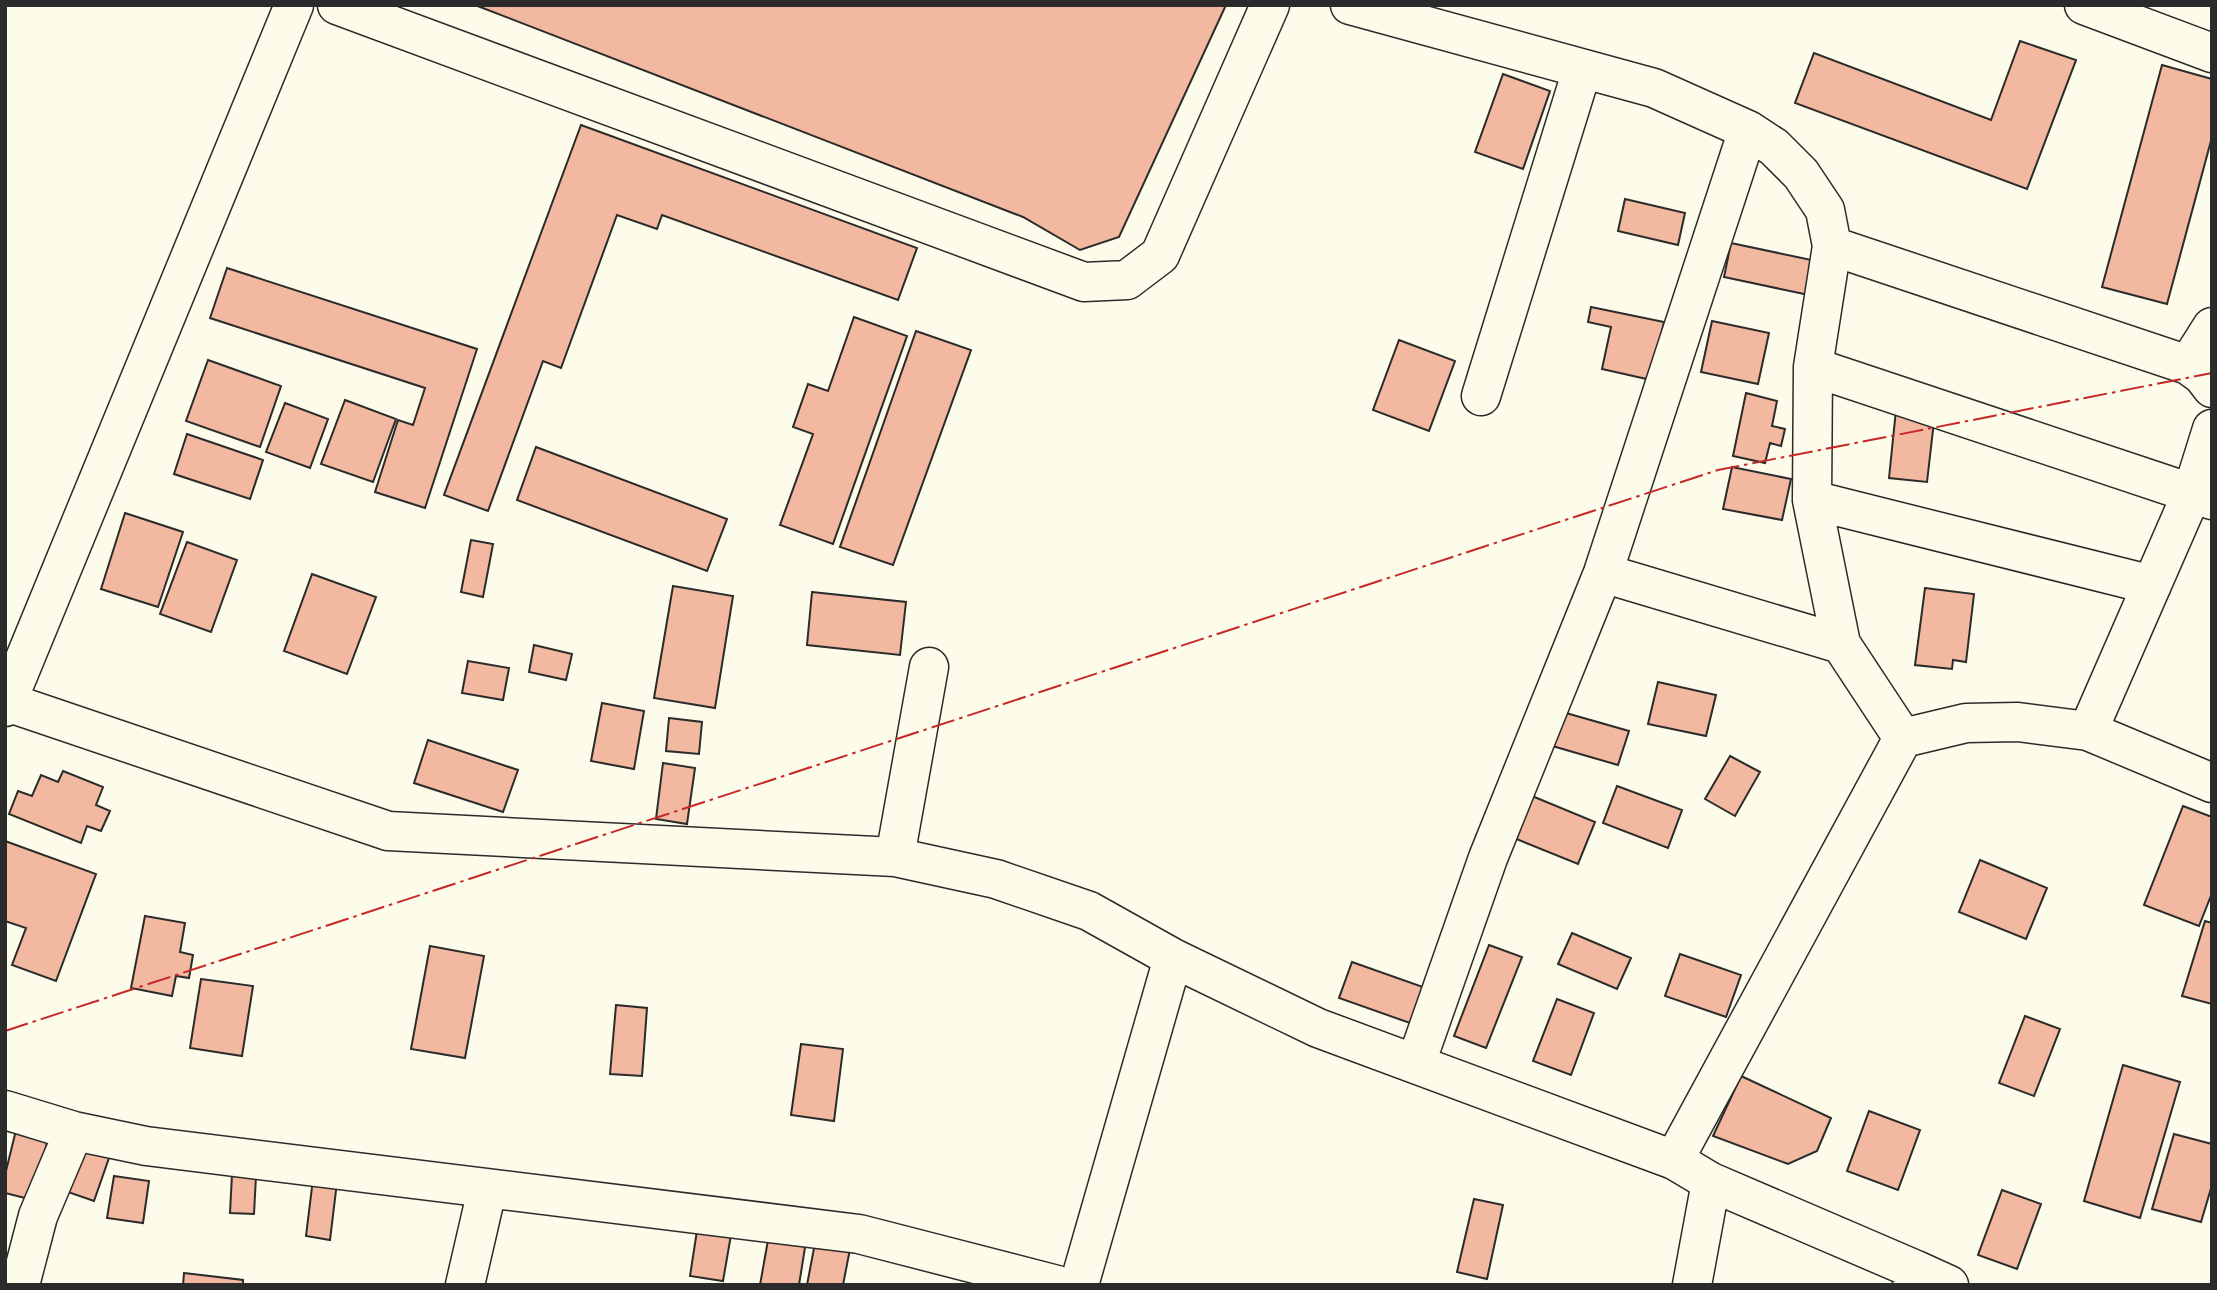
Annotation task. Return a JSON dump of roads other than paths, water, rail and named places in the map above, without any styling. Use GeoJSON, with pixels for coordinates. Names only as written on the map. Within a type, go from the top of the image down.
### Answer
{"type":"FeatureCollection","features":[{"type":"Feature","properties":{"kind":"street"},"geometry":{"type":"LineString","coordinates":[[294,5],[6,705],[388,831],[895,857],[996,879],[1089,911],[1173,958],[1318,1028],[1674,1160],[1711,1182],[1925,1280]]}},
{"type":"Feature","properties":{"kind":"street"},"geometry":{"type":"LineString","coordinates":[[337,5],[1084,282],[1127,280],[1160,255],[1270,5]]}},
{"type":"Feature","properties":{"kind":"street"},"geometry":{"type":"LineString","coordinates":[[1350,5],[1582,71],[1654,88],[1748,130],[1774,147],[1801,174],[1825,210],[1832,246],[1813,367],[1812,500],[1841,644],[1903,738]]}},
{"type":"Feature","properties":{"kind":"street"},"geometry":{"type":"LineString","coordinates":[[2090,6],[2212,53]]}},
{"type":"Feature","properties":{"kind":"street"},"geometry":{"type":"LineString","coordinates":[[1481,396],[1582,71]]}},
{"type":"Feature","properties":{"kind":"street"},"geometry":{"type":"LineString","coordinates":[[1416,1063],[1488,858],[1602,573],[1748,130]]}},
{"type":"Feature","properties":{"kind":"street"},"geometry":{"type":"LineString","coordinates":[[1832,246],[2200,376],[2212,327]]}},
{"type":"Feature","properties":{"kind":"street"},"geometry":{"type":"LineString","coordinates":[[1813,367],[2202,497]]}},
{"type":"Feature","properties":{"kind":"street"},"geometry":{"type":"LineString","coordinates":[[2088,730],[2152,585],[2202,497],[2212,429]]}},
{"type":"Feature","properties":{"kind":"street"},"geometry":{"type":"LineString","coordinates":[[1812,500],[2152,585]]}},
{"type":"Feature","properties":{"kind":"street"},"geometry":{"type":"LineString","coordinates":[[1602,573],[1841,644]]}},
{"type":"Feature","properties":{"kind":"street"},"geometry":{"type":"LineString","coordinates":[[895,857],[929,667]]}},
{"type":"Feature","properties":{"kind":"street"},"geometry":{"type":"LineString","coordinates":[[1674,1160],[1903,738],[1966,723],[2018,722],[2088,730],[2212,783]]}},
{"type":"Feature","properties":{"kind":"street"},"geometry":{"type":"LineString","coordinates":[[1079,1285],[1173,958]]}},
{"type":"Feature","properties":{"kind":"street"},"geometry":{"type":"LineString","coordinates":[[5,1110],[74,1131],[146,1146],[859,1234],[1041,1283]]}},
{"type":"Feature","properties":{"kind":"street"},"geometry":{"type":"LineString","coordinates":[[20,1285],[38,1216],[74,1131]]}},
{"type":"Feature","properties":{"kind":"street"},"geometry":{"type":"LineString","coordinates":[[1692,1285],[1711,1182]]}},
{"type":"Feature","properties":{"kind":"street"},"geometry":{"type":"LineString","coordinates":[[465,1285],[488,1190]]}}]}
